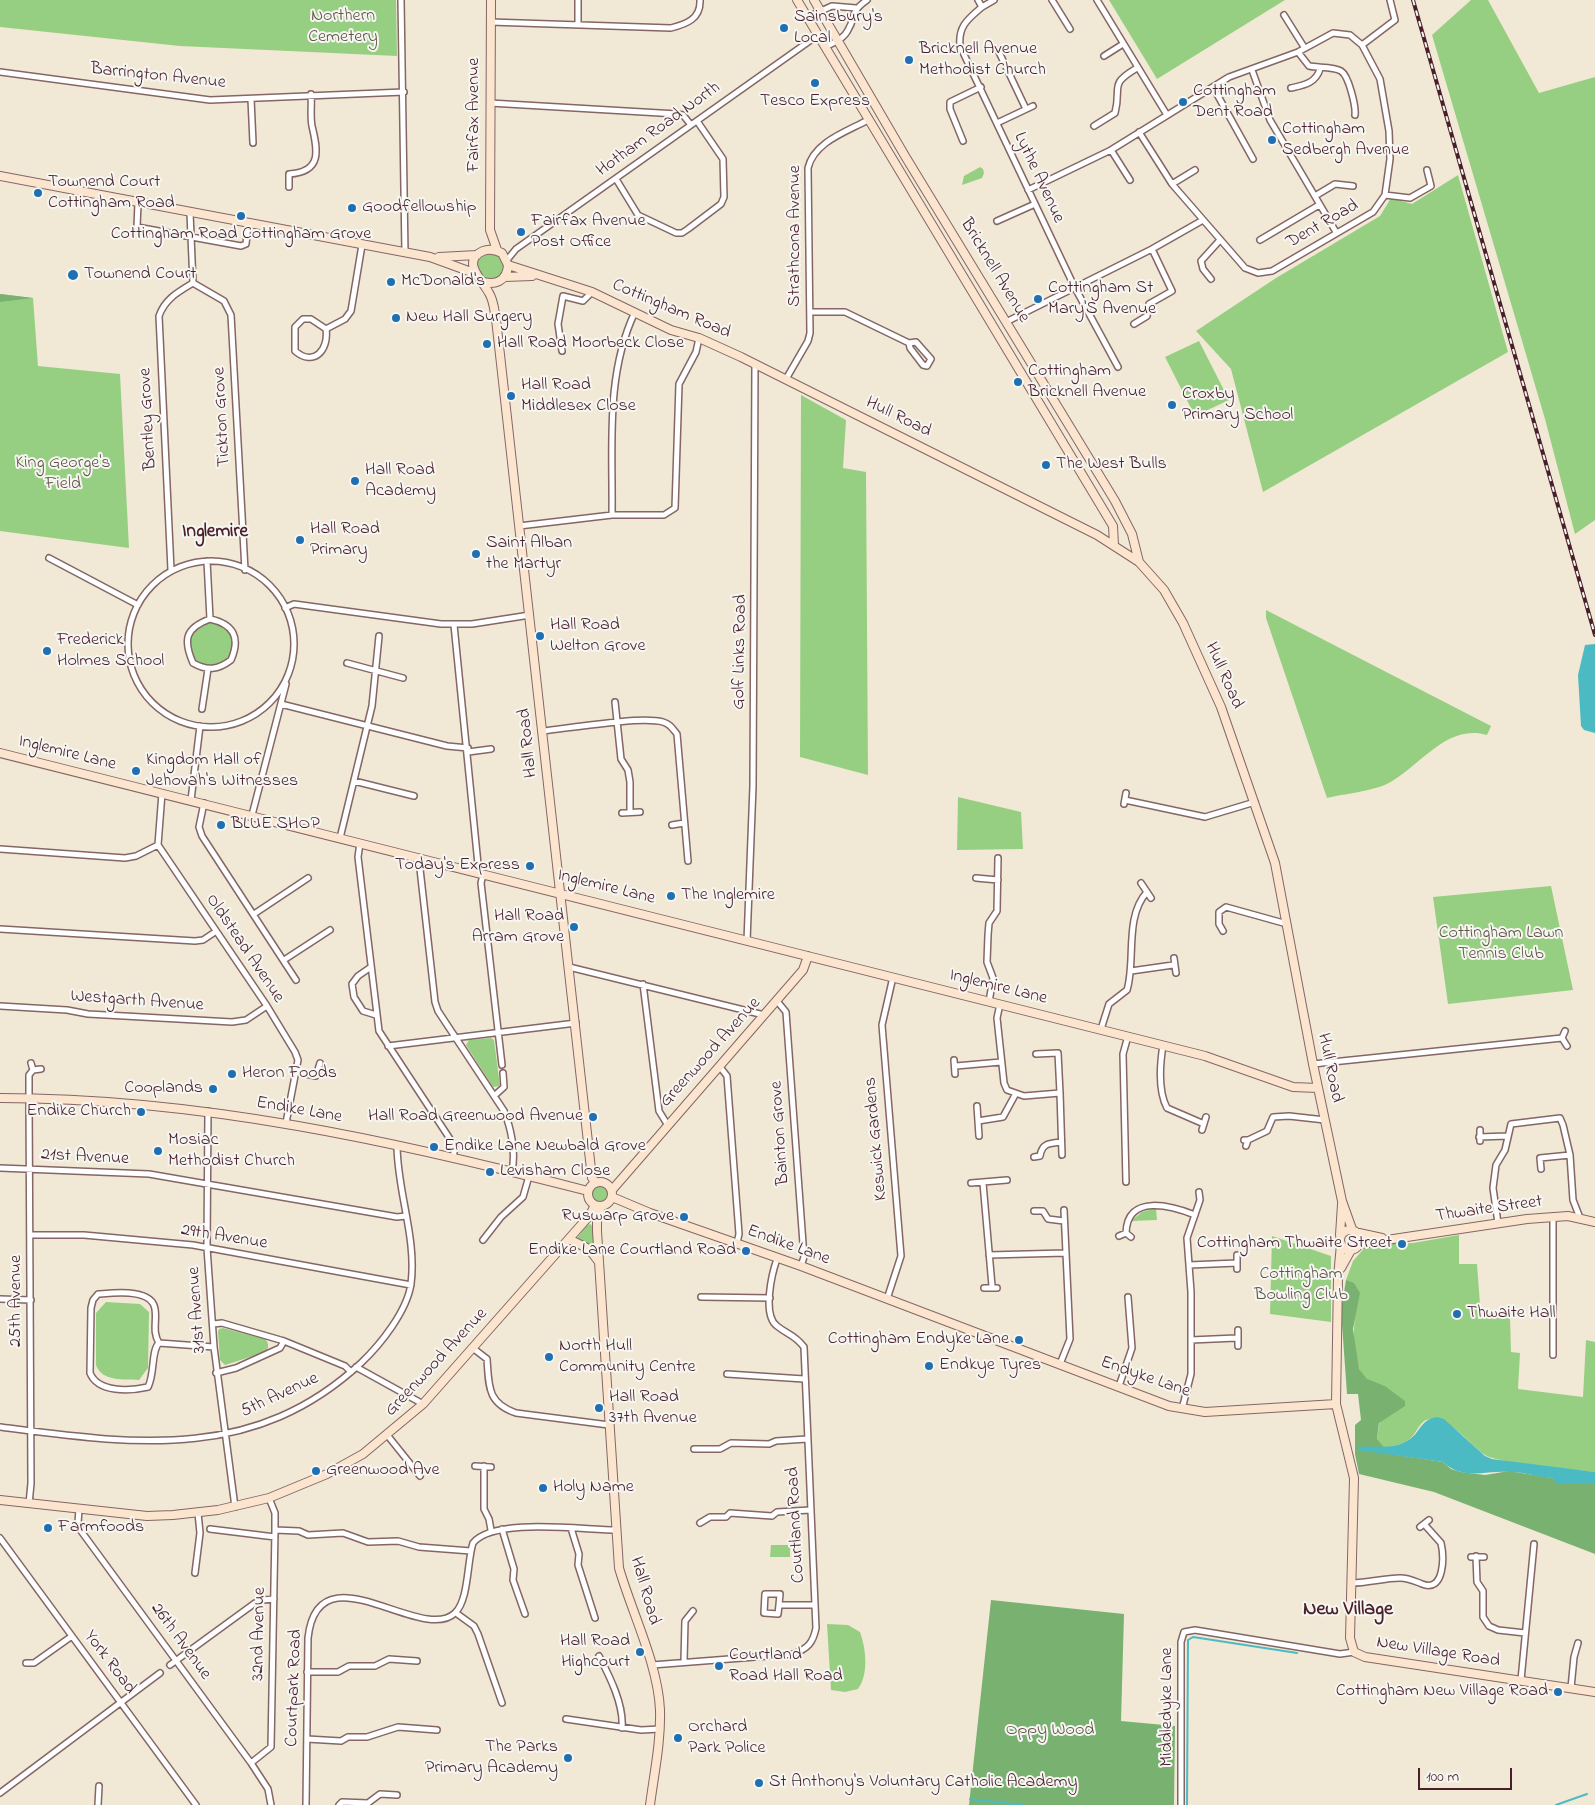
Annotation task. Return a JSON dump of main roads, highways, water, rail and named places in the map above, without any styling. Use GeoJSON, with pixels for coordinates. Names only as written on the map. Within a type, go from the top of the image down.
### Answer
{"type":"FeatureCollection","features":[{"type":"Feature","properties":{"kind":"water"},"geometry":{"type":"Polygon","coordinates":[[[1595,644],[1595,733],[1584,730],[1581,726],[1578,675],[1585,645],[1595,644]]]}},
{"type":"Feature","properties":{"kind":"water"},"geometry":{"type":"Polygon","coordinates":[[[1437,1417],[1444,1419],[1485,1456],[1492,1459],[1595,1472],[1595,1483],[1557,1483],[1552,1478],[1516,1472],[1467,1473],[1451,1468],[1443,1462],[1358,1450],[1358,1447],[1387,1447],[1405,1442],[1414,1436],[1426,1421],[1437,1417]]]}},
{"type":"Feature","properties":{"kind":"waterway"},"geometry":{"type":"LineString","coordinates":[[1187,1805],[1188,1640],[1193,1637],[1297,1653]]}},
{"type":"Feature","properties":{"kind":"waterway"},"geometry":{"type":"LineString","coordinates":[[1556,1805],[1587,1794]]}},
{"type":"Feature","properties":{"kind":"waterway"},"geometry":{"type":"LineString","coordinates":[[970,1799],[1022,1805]]}},
{"type":"Feature","properties":{"kind":"railway"},"geometry":{"type":"LineString","coordinates":[[1413,0],[1595,635]]}},
{"type":"Feature","properties":{"kind":"place","name":"Sainsbury's Local"},"geometry":{"type":"Point","coordinates":[784,28]}},
{"type":"Feature","properties":{"kind":"place","name":"Bricknell Avenue Methodist Church"},"geometry":{"type":"Point","coordinates":[909,60]}},
{"type":"Feature","properties":{"kind":"place","name":"Tesco Express"},"geometry":{"type":"Point","coordinates":[815,83]}},
{"type":"Feature","properties":{"kind":"place","name":"Cottingham Dent Road"},"geometry":{"type":"Point","coordinates":[1183,102]}},
{"type":"Feature","properties":{"kind":"place","name":"Cottingham Sedbergh Avenue"},"geometry":{"type":"Point","coordinates":[1272,140]}},
{"type":"Feature","properties":{"kind":"place","name":"Townend Court Cottingham Road"},"geometry":{"type":"Point","coordinates":[38,193]}},
{"type":"Feature","properties":{"kind":"place","name":"Goodfellowship"},"geometry":{"type":"Point","coordinates":[352,208]}},
{"type":"Feature","properties":{"kind":"place","name":"Cottingham Road Cottingham Grove"},"geometry":{"type":"Point","coordinates":[241,216]}},
{"type":"Feature","properties":{"kind":"place","name":"Fairfax Avenue Post Office"},"geometry":{"type":"Point","coordinates":[521,232]}},
{"type":"Feature","properties":{"kind":"place","name":"Townend Court"},"geometry":{"type":"Point","coordinates":[73,275]}},
{"type":"Feature","properties":{"kind":"place","name":"McDonald's"},"geometry":{"type":"Point","coordinates":[391,282]}},
{"type":"Feature","properties":{"kind":"place","name":"Cottingham St Mary'S Avenue"},"geometry":{"type":"Point","coordinates":[1038,299]}},
{"type":"Feature","properties":{"kind":"place","name":"New Hall Surgery"},"geometry":{"type":"Point","coordinates":[396,318]}},
{"type":"Feature","properties":{"kind":"place","name":"Hall Road Moorbeck Close"},"geometry":{"type":"Point","coordinates":[487,344]}},
{"type":"Feature","properties":{"kind":"place","name":"Cottingham Bricknell Avenue"},"geometry":{"type":"Point","coordinates":[1018,382]}},
{"type":"Feature","properties":{"kind":"place","name":"Hall Road Middlesex Close"},"geometry":{"type":"Point","coordinates":[511,396]}},
{"type":"Feature","properties":{"kind":"place","name":"Croxby Primary School"},"geometry":{"type":"Point","coordinates":[1172,405]}},
{"type":"Feature","properties":{"kind":"place","name":"The West Bulls"},"geometry":{"type":"Point","coordinates":[1046,465]}},
{"type":"Feature","properties":{"kind":"place","name":"Hall Road Academy"},"geometry":{"type":"Point","coordinates":[355,481]}},
{"type":"Feature","properties":{"kind":"place","name":"Hall Road Primary"},"geometry":{"type":"Point","coordinates":[300,540]}},
{"type":"Feature","properties":{"kind":"place","name":"Saint Alban the Martyr"},"geometry":{"type":"Point","coordinates":[476,554]}},
{"type":"Feature","properties":{"kind":"place","name":"Hall Road Welton Grove"},"geometry":{"type":"Point","coordinates":[540,636]}},
{"type":"Feature","properties":{"kind":"place","name":"Frederick Holmes School"},"geometry":{"type":"Point","coordinates":[47,651]}},
{"type":"Feature","properties":{"kind":"place","name":"Kingdom Hall of Jehovah's Witnesses"},"geometry":{"type":"Point","coordinates":[136,771]}},
{"type":"Feature","properties":{"kind":"place","name":"BLUE SHOP"},"geometry":{"type":"Point","coordinates":[221,825]}},
{"type":"Feature","properties":{"kind":"place","name":"Today's Express"},"geometry":{"type":"Point","coordinates":[530,866]}},
{"type":"Feature","properties":{"kind":"place","name":"The Inglemire"},"geometry":{"type":"Point","coordinates":[671,896]}},
{"type":"Feature","properties":{"kind":"place","name":"Hall Road Arram Grove"},"geometry":{"type":"Point","coordinates":[574,927]}},
{"type":"Feature","properties":{"kind":"place","name":"Heron Foods"},"geometry":{"type":"Point","coordinates":[232,1074]}},
{"type":"Feature","properties":{"kind":"place","name":"Cooplands"},"geometry":{"type":"Point","coordinates":[213,1089]}},
{"type":"Feature","properties":{"kind":"place","name":"Endike Church"},"geometry":{"type":"Point","coordinates":[141,1112]}},
{"type":"Feature","properties":{"kind":"place","name":"Hall Road Greenwood Avenue"},"geometry":{"type":"Point","coordinates":[593,1117]}},
{"type":"Feature","properties":{"kind":"place","name":"Endike Lane Newbald Grove"},"geometry":{"type":"Point","coordinates":[434,1147]}},
{"type":"Feature","properties":{"kind":"place","name":"Mosiac Methodist Church"},"geometry":{"type":"Point","coordinates":[158,1151]}},
{"type":"Feature","properties":{"kind":"place","name":"Levisham Close"},"geometry":{"type":"Point","coordinates":[490,1172]}},
{"type":"Feature","properties":{"kind":"place","name":"Ruswarp Grove"},"geometry":{"type":"Point","coordinates":[684,1217]}},
{"type":"Feature","properties":{"kind":"place","name":"Cottingham Thwaite Street"},"geometry":{"type":"Point","coordinates":[1402,1244]}},
{"type":"Feature","properties":{"kind":"place","name":"Endike Lane Courtland Road"},"geometry":{"type":"Point","coordinates":[746,1251]}},
{"type":"Feature","properties":{"kind":"place","name":"Thwaite Hall"},"geometry":{"type":"Point","coordinates":[1457,1314]}},
{"type":"Feature","properties":{"kind":"place","name":"Cottingham Endyke Lane"},"geometry":{"type":"Point","coordinates":[1019,1340]}},
{"type":"Feature","properties":{"kind":"place","name":"North Hull Community Centre"},"geometry":{"type":"Point","coordinates":[549,1357]}},
{"type":"Feature","properties":{"kind":"place","name":"Endkye Tyres"},"geometry":{"type":"Point","coordinates":[929,1366]}},
{"type":"Feature","properties":{"kind":"place","name":"Hall Road 37th Avenue"},"geometry":{"type":"Point","coordinates":[599,1408]}},
{"type":"Feature","properties":{"kind":"place","name":"Greenwood Ave"},"geometry":{"type":"Point","coordinates":[316,1471]}},
{"type":"Feature","properties":{"kind":"place","name":"Holy Name"},"geometry":{"type":"Point","coordinates":[543,1488]}},
{"type":"Feature","properties":{"kind":"place","name":"Farmfoods"},"geometry":{"type":"Point","coordinates":[48,1528]}},
{"type":"Feature","properties":{"kind":"place","name":"Hall Road Highcourt"},"geometry":{"type":"Point","coordinates":[640,1652]}},
{"type":"Feature","properties":{"kind":"place","name":"Courtland Road Hall Road"},"geometry":{"type":"Point","coordinates":[719,1666]}},
{"type":"Feature","properties":{"kind":"place","name":"Cottingham New Village Road"},"geometry":{"type":"Point","coordinates":[1558,1692]}},
{"type":"Feature","properties":{"kind":"place","name":"Orchard Park Police"},"geometry":{"type":"Point","coordinates":[678,1738]}},
{"type":"Feature","properties":{"kind":"place","name":"The Parks Primary Academy"},"geometry":{"type":"Point","coordinates":[568,1758]}},
{"type":"Feature","properties":{"kind":"place","name":"St Anthony's Voluntary Catholic Academy"},"geometry":{"type":"Point","coordinates":[759,1783]}},
{"type":"Feature","properties":{"kind":"district","name":"Inglemire"},"geometry":{"type":"Point","coordinates":[215,533]}},
{"type":"Feature","properties":{"kind":"district","name":"New Village"},"geometry":{"type":"Point","coordinates":[1348,1611]}},
{"type":"Feature","properties":{"kind":"park label","name":"Northern Cemetery"},"geometry":{"type":"Point","coordinates":[343,27]}},
{"type":"Feature","properties":{"kind":"park label","name":"King George's Field"},"geometry":{"type":"Point","coordinates":[63,474]}},
{"type":"Feature","properties":{"kind":"park label","name":"Cottingham Lawn Tennis Club"},"geometry":{"type":"Point","coordinates":[1501,944]}},
{"type":"Feature","properties":{"kind":"park label","name":"Cottingham Bowling Club"},"geometry":{"type":"Point","coordinates":[1301,1285]}},
{"type":"Feature","properties":{"kind":"park label","name":"Oppy Wood"},"geometry":{"type":"Point","coordinates":[1050,1731]}}]}
